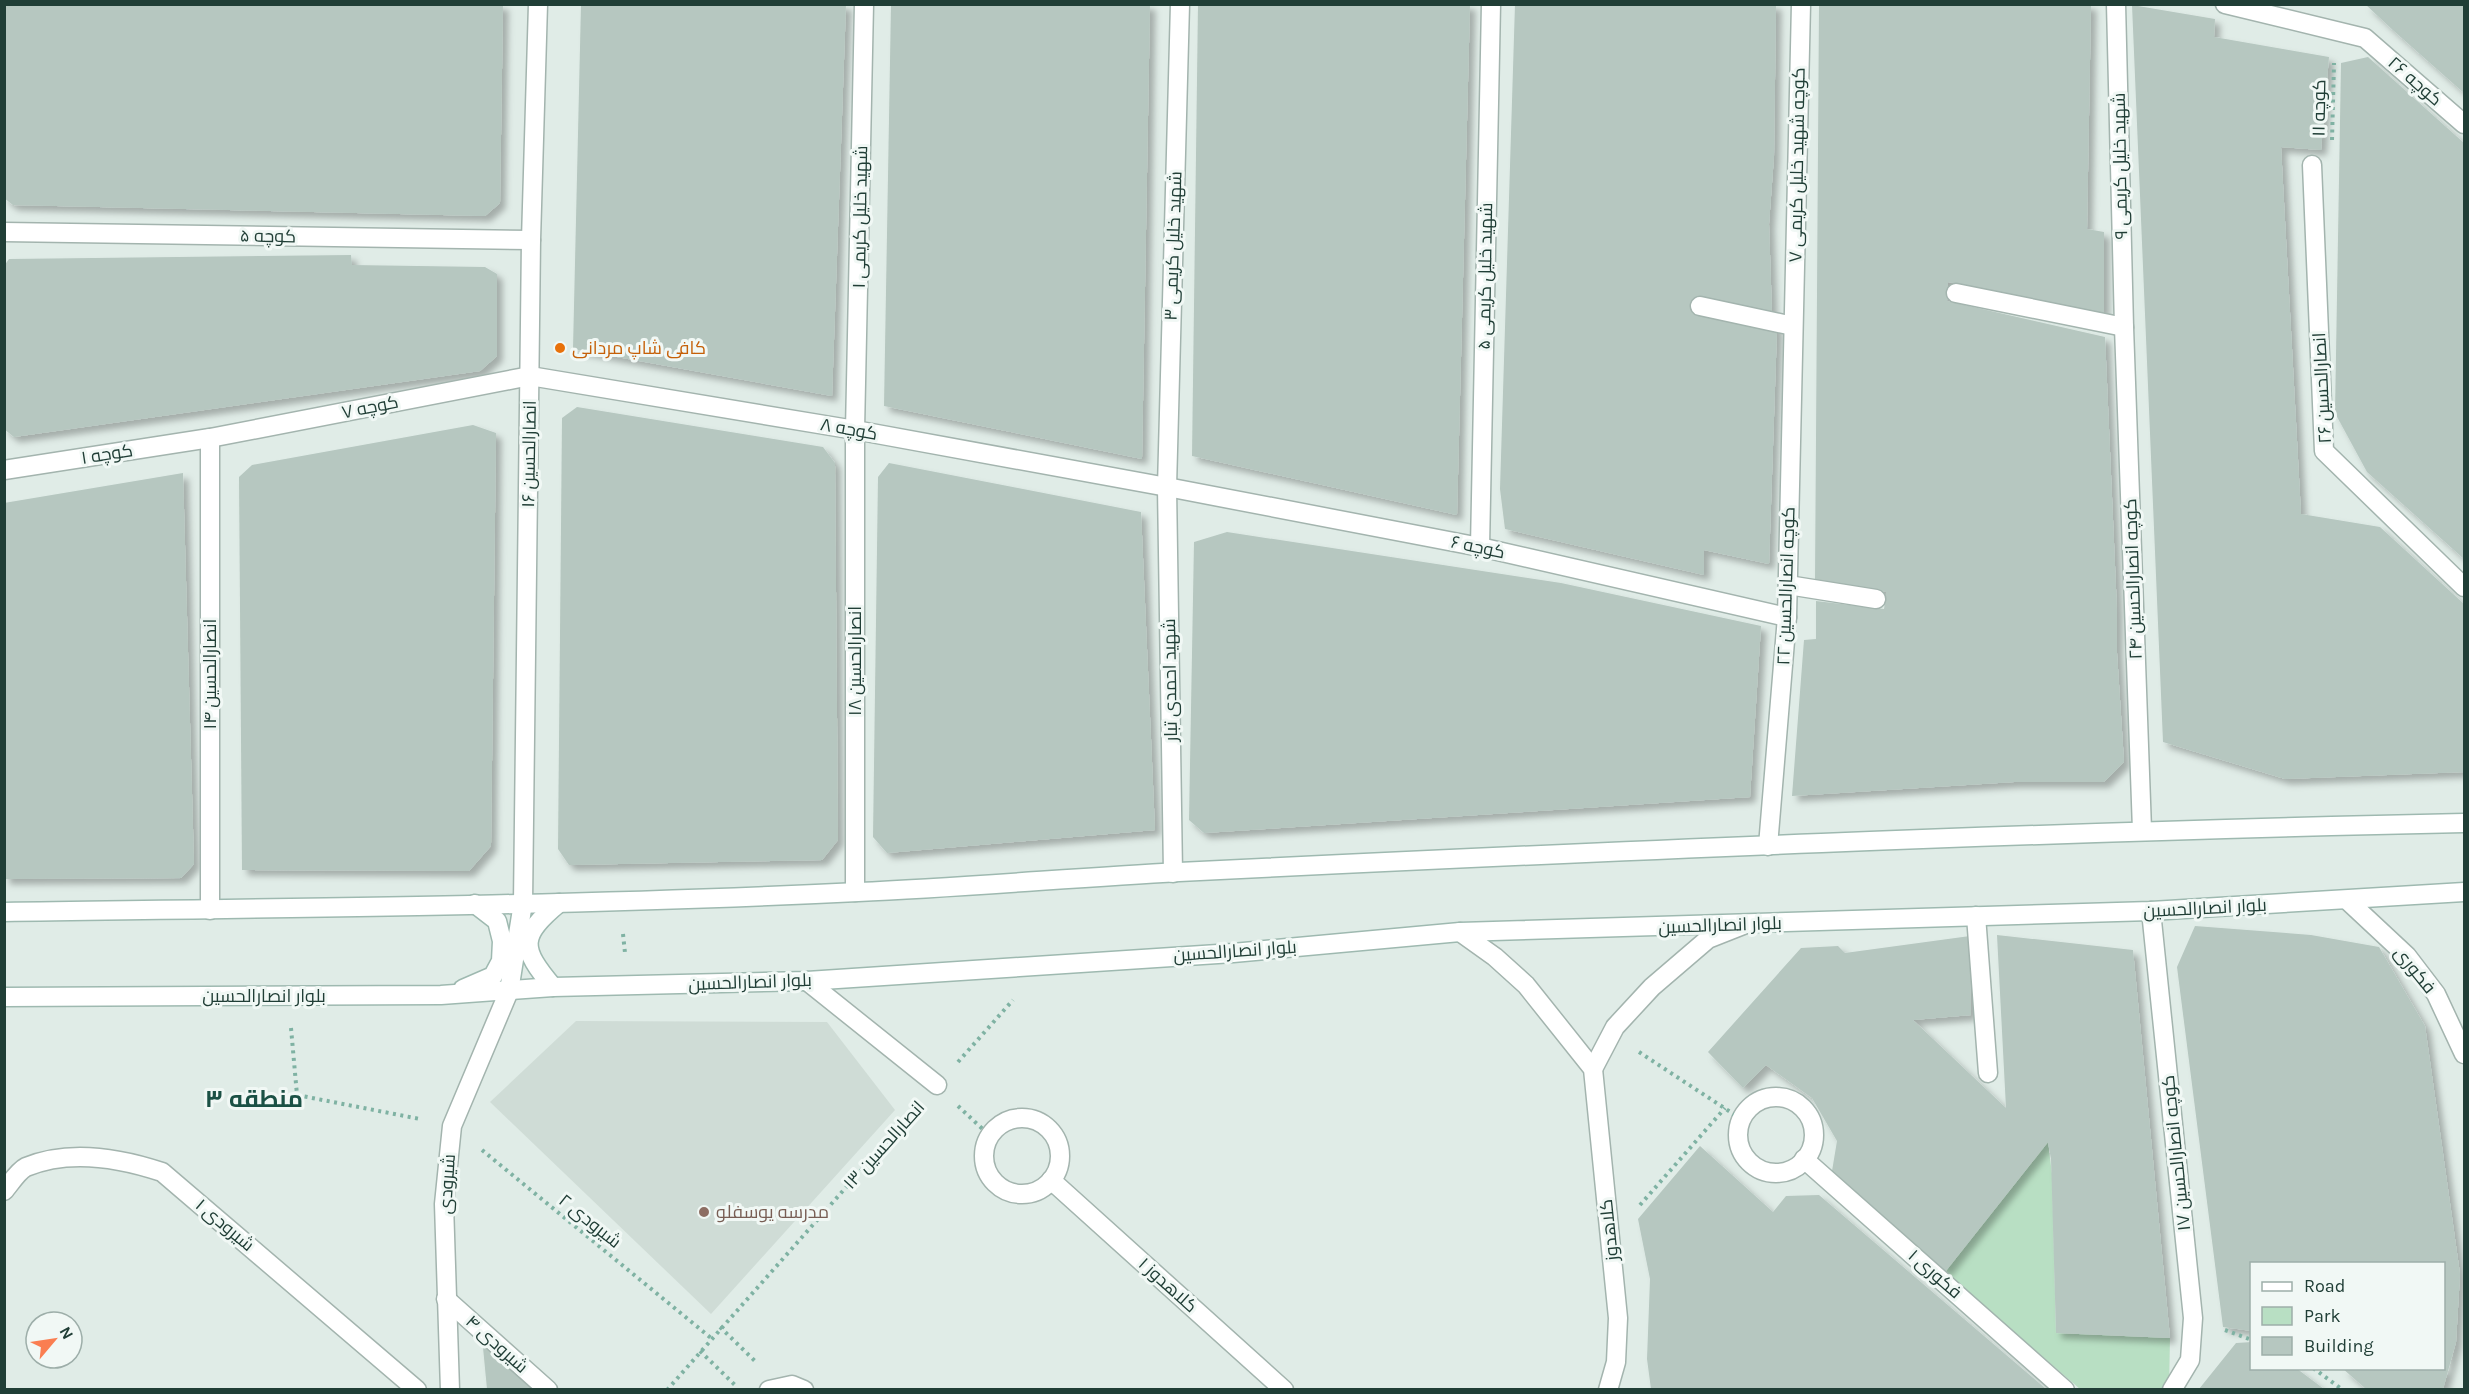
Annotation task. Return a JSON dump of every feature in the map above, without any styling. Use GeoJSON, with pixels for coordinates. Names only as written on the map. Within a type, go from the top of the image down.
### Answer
{"type":"FeatureCollection","features":[{"type":"Feature","properties":{"kind":"street","name":"انصارالحسین ۱۶"},"geometry":{"type":"LineString","coordinates":[[509,991],[523,903],[531,240],[538,4]]}},
{"type":"Feature","properties":{"kind":"street","name":"شهید خلیل کریمی ۱"},"geometry":{"type":"LineString","coordinates":[[855,430],[864,4]]}},
{"type":"Feature","properties":{"kind":"street","name":"شهید خلیل کریمی ۳"},"geometry":{"type":"LineString","coordinates":[[1167,486],[1180,4]]}},
{"type":"Feature","properties":{"kind":"street","name":"شهید خلیل کریمی ۵"},"geometry":{"type":"LineString","coordinates":[[1480,547],[1491,4]]}},
{"type":"Feature","properties":{"kind":"street","name":"کوچه شهید خلیل کریمی ۷"},"geometry":{"type":"LineString","coordinates":[[1793,326],[1801,4]]}},
{"type":"Feature","properties":{"kind":"street","name":"شهید خلیل کریمی ۹"},"geometry":{"type":"LineString","coordinates":[[2116,4],[2124,327]]}},
{"type":"Feature","properties":{"kind":"street"},"geometry":{"type":"LineString","coordinates":[[2225,4],[2334,30]]}},
{"type":"Feature","properties":{"kind":"street","name":"کوچه ۲۶"},"geometry":{"type":"LineString","coordinates":[[2334,30],[2365,38],[2464,124]]}},
{"type":"Feature","properties":{"kind":"street","name":"انصارالحسین ۲۶"},"geometry":{"type":"LineString","coordinates":[[2312,165],[2324,451],[2464,587]]}},
{"type":"Feature","properties":{"kind":"street","name":"کوچه ۵"},"geometry":{"type":"LineString","coordinates":[[4,231],[531,240]]}},
{"type":"Feature","properties":{"kind":"street"},"geometry":{"type":"LineString","coordinates":[[1956,293],[2124,327]]}},
{"type":"Feature","properties":{"kind":"street"},"geometry":{"type":"LineString","coordinates":[[1700,306],[1793,326]]}},
{"type":"Feature","properties":{"kind":"street","name":"کوچه انصارالحسین ۲۲"},"geometry":{"type":"LineString","coordinates":[[1768,846],[1787,617],[1793,326]]}},
{"type":"Feature","properties":{"kind":"street","name":"کوچه انصارالحسین ۲۴"},"geometry":{"type":"LineString","coordinates":[[2124,327],[2142,830]]}},
{"type":"Feature","properties":{"kind":"street","name":"کوچه ۸"},"geometry":{"type":"LineString","coordinates":[[530,376],[855,430],[1167,486]]}},
{"type":"Feature","properties":{"kind":"street","name":"کوچه ۷"},"geometry":{"type":"LineString","coordinates":[[210,438],[530,376]]}},
{"type":"Feature","properties":{"kind":"street","name":"انصارالحسین ۱۸"},"geometry":{"type":"LineString","coordinates":[[855,430],[855,892]]}},
{"type":"Feature","properties":{"kind":"street","name":"کوچه ۱"},"geometry":{"type":"LineString","coordinates":[[4,470],[210,438]]}},
{"type":"Feature","properties":{"kind":"street","name":"انصارالحسین ۱۴"},"geometry":{"type":"LineString","coordinates":[[210,438],[210,909]]}},
{"type":"Feature","properties":{"kind":"street","name":"کوچه ۶"},"geometry":{"type":"LineString","coordinates":[[1167,486],[1480,547],[1787,617]]}},
{"type":"Feature","properties":{"kind":"street","name":"شهید احمدی تبار"},"geometry":{"type":"LineString","coordinates":[[1167,486],[1173,873]]}},
{"type":"Feature","properties":{"kind":"street"},"geometry":{"type":"LineString","coordinates":[[1788,585],[1876,599]]}},
{"type":"Feature","properties":{"kind":"street"},"geometry":{"type":"LineString","coordinates":[[4,912],[559,903],[855,892],[1173,873],[2142,830],[2464,823]]}},
{"type":"Feature","properties":{"kind":"street","name":"بلوار انصارالحسین"},"geometry":{"type":"LineString","coordinates":[[4,997],[441,995],[553,987],[807,981],[1233,953],[1460,932],[2151,911],[2464,892]]}},
{"type":"Feature","properties":{"kind":"street","name":"فکوری"},"geometry":{"type":"LineString","coordinates":[[2346,900],[2407,956],[2430,986],[2464,1054]]}},
{"type":"Feature","properties":{"kind":"street"},"geometry":{"type":"LineString","coordinates":[[553,987],[530,955],[529,936],[538,921],[559,903]]}},
{"type":"Feature","properties":{"kind":"street"},"geometry":{"type":"LineString","coordinates":[[441,995],[477,985],[493,976],[501,961],[502,941],[497,921],[475,904]]}},
{"type":"Feature","properties":{"kind":"street","name":"کوچه انصارالحسین ۱۷"},"geometry":{"type":"LineString","coordinates":[[2151,911],[2193,1318],[2190,1360],[2172,1389]]}},
{"type":"Feature","properties":{"kind":"street"},"geometry":{"type":"LineString","coordinates":[[1976,916],[1988,1073]]}},
{"type":"Feature","properties":{"kind":"street"},"geometry":{"type":"LineString","coordinates":[[1460,932],[1495,957],[1526,985],[1593,1069],[1612,1034],[1635,1004],[1680,961],[1708,939],[1746,924]]}},
{"type":"Feature","properties":{"kind":"street","name":"انصارالحسین ۱۳"},"geometry":{"type":"LineString","coordinates":[[807,981],[937,1085]]}},
{"type":"Feature","properties":{"kind":"street","name":"شیرودی"},"geometry":{"type":"LineString","coordinates":[[450,1389],[444,1204],[452,1126],[509,991]]}},
{"type":"Feature","properties":{"kind":"street","name":"کلاهدوز"},"geometry":{"type":"LineString","coordinates":[[1593,1069],[1618,1318],[1616,1362],[1608,1389]]}},
{"type":"Feature","properties":{"kind":"street"},"geometry":{"type":"LineString","coordinates":[[1769,1097],[1793,1101],[1810,1118],[1813,1142],[1804,1159],[1790,1170],[1765,1171],[1744,1156],[1739,1145],[1738,1132],[1741,1119],[1747,1109],[1769,1097]]}},
{"type":"Feature","properties":{"kind":"street"},"geometry":{"type":"LineString","coordinates":[[1016,1118],[1028,1118],[1039,1122],[1056,1139],[1060,1151],[1060,1163],[1051,1180],[1036,1191],[1024,1194],[1011,1192],[1000,1186],[985,1166],[984,1153],[990,1136],[1004,1122],[1016,1118]]}},
{"type":"Feature","properties":{"kind":"street","name":"شیرودی ۱"},"geometry":{"type":"LineString","coordinates":[[4,1191],[24,1168],[58,1160],[96,1157],[133,1162],[162,1172],[417,1389]]}},
{"type":"Feature","properties":{"kind":"street","name":"فکوری ۱"},"geometry":{"type":"LineString","coordinates":[[1804,1159],[2065,1389]]}},
{"type":"Feature","properties":{"kind":"street","name":"کلاهدوز ۱"},"geometry":{"type":"LineString","coordinates":[[1051,1180],[1284,1389]]}},
{"type":"Feature","properties":{"kind":"street","name":"شیرودی ۴"},"geometry":{"type":"LineString","coordinates":[[446,1299],[548,1389]]}},
{"type":"Feature","properties":{"kind":"street"},"geometry":{"type":"LineString","coordinates":[[775,1388],[792,1386],[804,1389]]}},
{"type":"Feature","properties":{"kind":"path","name":"کوچه ۱۱"},"geometry":{"type":"LineString","coordinates":[[2312,165],[2331,166],[2334,30]]}},
{"type":"Feature","properties":{"kind":"path"},"geometry":{"type":"LineString","coordinates":[[621,900],[627,985]]}},
{"type":"Feature","properties":{"kind":"path","name":"انصارالحسین ۱۳"},"geometry":{"type":"LineString","coordinates":[[667,1389],[1046,964]]}},
{"type":"Feature","properties":{"kind":"path"},"geometry":{"type":"LineString","coordinates":[[289,996],[297,1095],[452,1126]]}},
{"type":"Feature","properties":{"kind":"path"},"geometry":{"type":"LineString","coordinates":[[1612,1034],[1741,1119]]}},
{"type":"Feature","properties":{"kind":"path"},"geometry":{"type":"LineString","coordinates":[[937,1085],[990,1136]]}},
{"type":"Feature","properties":{"kind":"path"},"geometry":{"type":"LineString","coordinates":[[1610,1239],[1725,1108]]}},
{"type":"Feature","properties":{"kind":"path","name":"شیرودی ۲"},"geometry":{"type":"LineString","coordinates":[[452,1126],[711,1338]]}},
{"type":"Feature","properties":{"kind":"path"},"geometry":{"type":"LineString","coordinates":[[720,1327],[775,1388]]}},
{"type":"Feature","properties":{"kind":"path"},"geometry":{"type":"LineString","coordinates":[[700,1351],[740,1389]]}},
{"type":"Feature","properties":{"kind":"path"},"geometry":{"type":"LineString","coordinates":[[2316,1370],[2343,1389]]}},
{"type":"Feature","properties":{"kind":"shaded area","name":"مدرسه یوسفلو"},"geometry":{"type":"Polygon","coordinates":[[[576,1021],[827,1022],[895,1110],[711,1314],[490,1102],[576,1021]]]}},
{"type":"Feature","properties":{"kind":"green space"},"geometry":{"type":"Polygon","coordinates":[[[2048,1142],[2052,1174],[2056,1333],[2170,1338],[2169,1389],[2080,1389],[1945,1272],[2048,1142]]]}},
{"type":"Feature","properties":{"kind":"building"},"geometry":{"type":"Polygon","coordinates":[[[4,4],[503,4],[500,203],[485,216],[13,205],[4,198],[4,4]]]}},
{"type":"Feature","properties":{"kind":"building"},"geometry":{"type":"Polygon","coordinates":[[[581,4],[846,4],[832,396],[573,349],[581,4]]]}},
{"type":"Feature","properties":{"kind":"building"},"geometry":{"type":"Polygon","coordinates":[[[891,4],[1150,4],[1142,459],[884,406],[891,4]]]}},
{"type":"Feature","properties":{"kind":"building"},"geometry":{"type":"Polygon","coordinates":[[[1198,4],[1470,4],[1457,515],[1192,456],[1198,4]]]}},
{"type":"Feature","properties":{"kind":"building"},"geometry":{"type":"Polygon","coordinates":[[[1515,4],[1776,4],[1774,156],[1769,224],[1772,314],[1777,329],[1769,564],[1704,550],[1704,575],[1505,529],[1500,489],[1515,4]]]}},
{"type":"Feature","properties":{"kind":"building"},"geometry":{"type":"Polygon","coordinates":[[[1819,4],[2091,4],[2087,229],[2104,232],[2104,313],[1948,282],[1947,301],[2105,337],[2117,653],[2124,762],[2104,782],[2014,782],[1792,796],[1804,640],[1816,639],[1816,601],[1884,609],[1886,596],[1886,592],[1815,581],[1819,4]]]}},
{"type":"Feature","properties":{"kind":"building"},"geometry":{"type":"Polygon","coordinates":[[[2365,4],[2464,4],[2464,93],[2395,32],[2365,4]]]}},
{"type":"Feature","properties":{"kind":"building"},"geometry":{"type":"Polygon","coordinates":[[[2132,5],[2215,19],[2214,37],[2329,57],[2321,150],[2281,147],[2301,514],[2380,527],[2464,604],[2464,772],[2285,779],[2163,742],[2132,5]]]}},
{"type":"Feature","properties":{"kind":"building"},"geometry":{"type":"Polygon","coordinates":[[[2368,57],[2464,143],[2464,559],[2367,472],[2335,413],[2341,63],[2368,57]]]}},
{"type":"Feature","properties":{"kind":"building"},"geometry":{"type":"Polygon","coordinates":[[[351,255],[352,265],[485,267],[497,274],[497,356],[480,371],[14,437],[4,429],[4,266],[9,259],[351,255]]]}},
{"type":"Feature","properties":{"kind":"building"},"geometry":{"type":"Polygon","coordinates":[[[577,407],[823,447],[835,463],[838,840],[822,860],[569,865],[558,849],[562,418],[577,407]]]}},
{"type":"Feature","properties":{"kind":"building"},"geometry":{"type":"Polygon","coordinates":[[[473,425],[496,433],[491,846],[469,871],[242,870],[239,477],[252,465],[473,425]]]}},
{"type":"Feature","properties":{"kind":"building"},"geometry":{"type":"Polygon","coordinates":[[[889,463],[1141,512],[1155,830],[887,853],[873,837],[878,477],[889,463]]]}},
{"type":"Feature","properties":{"kind":"building"},"geometry":{"type":"Polygon","coordinates":[[[183,473],[194,864],[181,878],[4,879],[4,503],[183,473]]]}},
{"type":"Feature","properties":{"kind":"building"},"geometry":{"type":"Polygon","coordinates":[[[1227,532],[1561,583],[1761,626],[1750,797],[1204,833],[1189,820],[1194,542],[1227,532]]]}},
{"type":"Feature","properties":{"kind":"building"},"geometry":{"type":"Polygon","coordinates":[[[2195,926],[2311,935],[2379,947],[2425,1026],[2460,1274],[2456,1342],[2443,1389],[2366,1389],[2344,1370],[2445,1370],[2445,1262],[2250,1262],[2250,1331],[2223,1327],[2177,967],[2195,926]]]}},
{"type":"Feature","properties":{"kind":"building"},"geometry":{"type":"Polygon","coordinates":[[[1997,935],[2133,950],[2170,1338],[2056,1333],[2051,1159],[2048,1142],[1945,1272],[1832,1171],[1837,1141],[1812,1098],[1766,1065],[1743,1088],[1708,1052],[1801,948],[1838,946],[1845,953],[1970,936],[1971,1015],[1913,1020],[2006,1108],[1997,935]]]}},
{"type":"Feature","properties":{"kind":"building"},"geometry":{"type":"Polygon","coordinates":[[[1700,1146],[1773,1212],[1786,1196],[1819,1195],[2046,1389],[1651,1389],[1647,1359],[1650,1279],[1638,1219],[1700,1146]]]}},
{"type":"Feature","properties":{"kind":"building"},"geometry":{"type":"Polygon","coordinates":[[[482,1337],[540,1389],[487,1389],[482,1337]]]}},
{"type":"Feature","properties":{"kind":"building"},"geometry":{"type":"Polygon","coordinates":[[[2250,1342],[2250,1370],[2299,1370],[2324,1389],[2199,1389],[2236,1343],[2250,1342]]]}},
{"type":"Feature","properties":{"kind":"place","name":"کافى شاپ مردانى"},"geometry":{"type":"Point","coordinates":[560,348]}},
{"type":"Feature","properties":{"kind":"place","name":"مدرسه یوسفلو"},"geometry":{"type":"Point","coordinates":[704,1212]}},
{"type":"Feature","properties":{"kind":"district","name":"منطقه ۳"},"geometry":{"type":"Point","coordinates":[254,1099]}}]}
